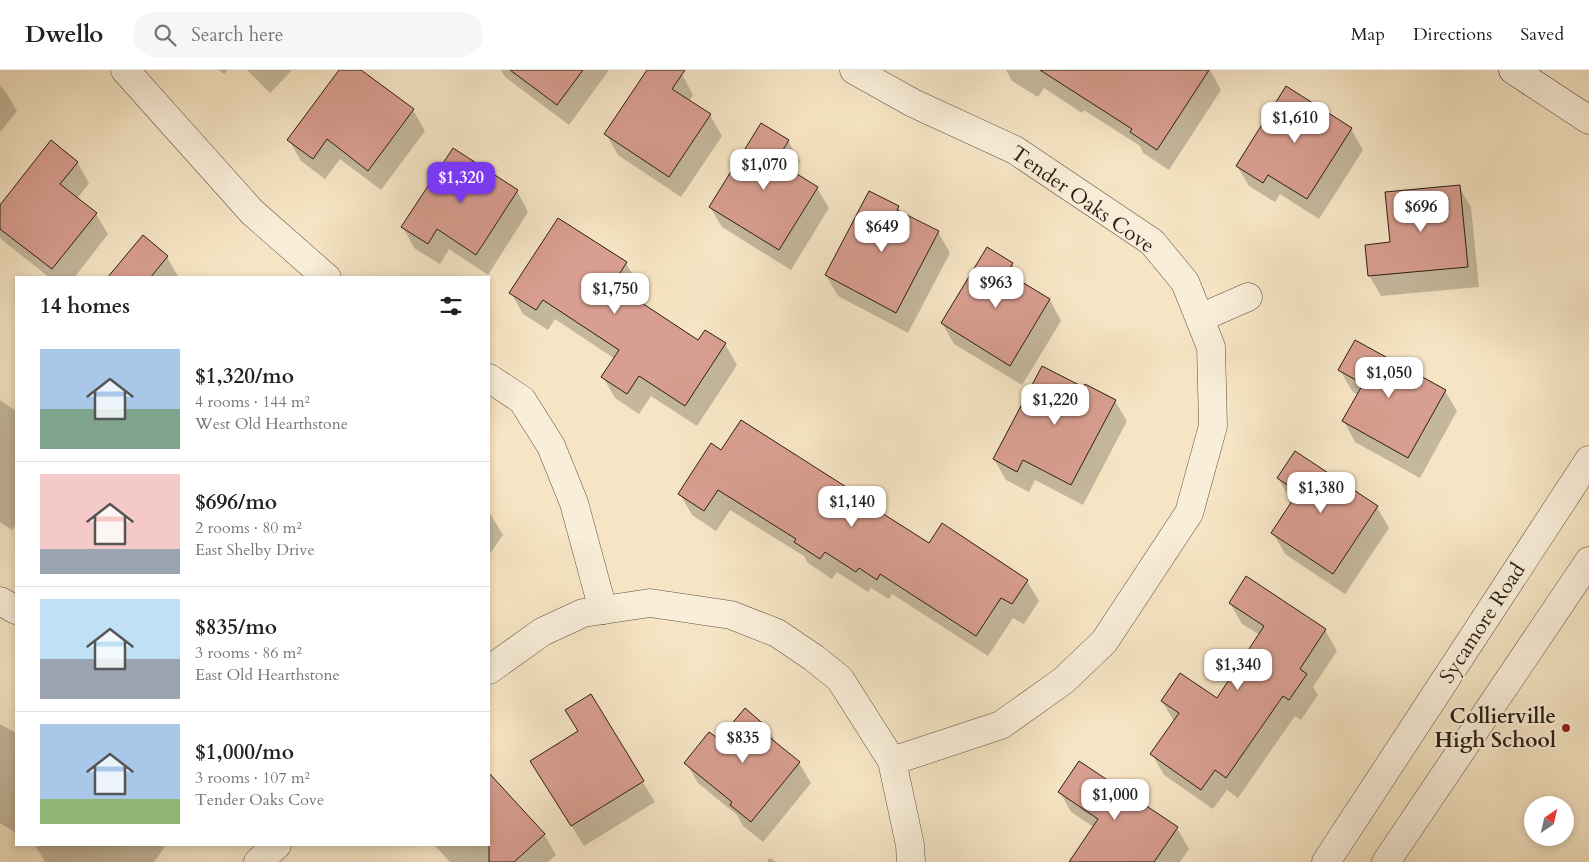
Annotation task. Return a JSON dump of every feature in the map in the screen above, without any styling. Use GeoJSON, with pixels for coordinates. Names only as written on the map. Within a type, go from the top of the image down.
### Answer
{"type":"FeatureCollection","features":[{"type":"Feature","properties":{"kind":"street"},"geometry":{"type":"LineString","coordinates":[[125,70],[252,212],[325,276]]}},
{"type":"Feature","properties":{"kind":"street","name":"Tender Oaks Cove"},"geometry":{"type":"LineString","coordinates":[[854,70],[913,103],[1015,150],[1152,242],[1185,282],[1211,347],[1213,426],[1189,513],[1104,642],[1063,681],[1002,725],[892,761]]}},
{"type":"Feature","properties":{"kind":"street"},"geometry":{"type":"LineString","coordinates":[[1513,70],[1589,120]]}},
{"type":"Feature","properties":{"kind":"street"},"geometry":{"type":"LineString","coordinates":[[1200,318],[1248,297]]}},
{"type":"Feature","properties":{"kind":"street"},"geometry":{"type":"LineString","coordinates":[[490,379],[522,400],[551,446],[574,503],[602,610]]}},
{"type":"Feature","properties":{"kind":"street","name":"Sycamore Road"},"geometry":{"type":"LineString","coordinates":[[1326,862],[1589,460]]}},
{"type":"Feature","properties":{"kind":"street"},"geometry":{"type":"LineString","coordinates":[[1386,862],[1589,561]]}},
{"type":"Feature","properties":{"kind":"street"},"geometry":{"type":"LineString","coordinates":[[0,601],[15,609]]}},
{"type":"Feature","properties":{"kind":"street"},"geometry":{"type":"LineString","coordinates":[[490,669],[542,632],[583,613],[602,610],[650,604],[731,615],[777,633],[814,658],[840,679],[892,761],[910,845],[911,862]]}},
{"type":"Feature","properties":{"kind":"street"},"geometry":{"type":"LineString","coordinates":[[258,862],[276,846]]}},
{"type":"Feature","properties":{"kind":"building"},"geometry":{"type":"Polygon","coordinates":[[[339,70],[361,70],[414,109],[368,171],[327,139],[313,159],[287,140],[339,70]]]}},
{"type":"Feature","properties":{"kind":"building"},"geometry":{"type":"Polygon","coordinates":[[[510,70],[583,70],[557,105],[510,70]]]}},
{"type":"Feature","properties":{"kind":"building"},"geometry":{"type":"Polygon","coordinates":[[[647,70],[685,70],[672,89],[711,114],[669,177],[604,134],[647,70]]]}},
{"type":"Feature","properties":{"kind":"building"},"geometry":{"type":"Polygon","coordinates":[[[1040,70],[1209,70],[1157,150],[1130,132],[1132,129],[1040,70]]]}},
{"type":"Feature","properties":{"kind":"building"},"geometry":{"type":"Polygon","coordinates":[[[1286,86],[1352,128],[1307,199],[1268,175],[1263,183],[1236,166],[1286,86]]]}},
{"type":"Feature","properties":{"kind":"building"},"geometry":{"type":"Polygon","coordinates":[[[761,123],[789,140],[776,161],[818,187],[779,250],[709,207],[761,123]]]}},
{"type":"Feature","properties":{"kind":"building"},"geometry":{"type":"Polygon","coordinates":[[[51,140],[78,162],[60,184],[97,213],[52,269],[0,229],[0,205],[51,140]]]}},
{"type":"Feature","properties":{"kind":"building"},"geometry":{"type":"Polygon","coordinates":[[[453,148],[518,190],[476,255],[437,229],[428,244],[401,227],[453,148]]]}},
{"type":"Feature","properties":{"kind":"building"},"geometry":{"type":"Polygon","coordinates":[[[1460,185],[1468,267],[1368,276],[1365,245],[1390,242],[1385,192],[1460,185]]]}},
{"type":"Feature","properties":{"kind":"building"},"geometry":{"type":"Polygon","coordinates":[[[869,191],[899,206],[897,210],[939,231],[896,313],[825,275],[869,191]]]}},
{"type":"Feature","properties":{"kind":"building"},"geometry":{"type":"Polygon","coordinates":[[[558,218],[627,262],[613,284],[698,340],[705,330],[726,343],[685,406],[639,376],[627,394],[601,377],[619,350],[543,300],[536,310],[509,293],[558,218]]]}},
{"type":"Feature","properties":{"kind":"building"},"geometry":{"type":"Polygon","coordinates":[[[143,235],[168,256],[152,276],[109,276],[143,235]]]}},
{"type":"Feature","properties":{"kind":"building"},"geometry":{"type":"Polygon","coordinates":[[[987,247],[1013,263],[1007,273],[1050,299],[1010,366],[941,323],[987,247]]]}},
{"type":"Feature","properties":{"kind":"building"},"geometry":{"type":"Polygon","coordinates":[[[1355,340],[1446,390],[1408,458],[1342,421],[1363,384],[1338,370],[1355,340]]]}},
{"type":"Feature","properties":{"kind":"building"},"geometry":{"type":"Polygon","coordinates":[[[1042,366],[1083,387],[1085,384],[1116,400],[1071,485],[1023,460],[1017,472],[993,459],[1042,366]]]}},
{"type":"Feature","properties":{"kind":"building"},"geometry":{"type":"Polygon","coordinates":[[[741,420],[876,506],[874,508],[929,543],[942,523],[1028,580],[1012,604],[1001,598],[976,636],[880,574],[877,580],[859,568],[856,572],[825,552],[820,559],[794,542],[796,539],[718,490],[704,511],[678,494],[711,443],[721,450],[741,420]]]}},
{"type":"Feature","properties":{"kind":"building"},"geometry":{"type":"Polygon","coordinates":[[[1295,451],[1378,506],[1333,574],[1271,533],[1298,492],[1277,478],[1295,451]]]}},
{"type":"Feature","properties":{"kind":"building"},"geometry":{"type":"Polygon","coordinates":[[[1246,576],[1326,629],[1300,669],[1307,674],[1289,700],[1283,696],[1226,778],[1215,770],[1201,790],[1150,754],[1179,713],[1161,701],[1180,673],[1217,698],[1264,626],[1229,603],[1246,576]]]}},
{"type":"Feature","properties":{"kind":"building"},"geometry":{"type":"Polygon","coordinates":[[[591,694],[644,781],[571,826],[530,761],[578,731],[565,710],[591,694]]]}},
{"type":"Feature","properties":{"kind":"building"},"geometry":{"type":"Polygon","coordinates":[[[745,708],[768,728],[764,733],[800,762],[751,822],[730,805],[732,802],[684,763],[709,732],[719,739],[745,708]]]}},
{"type":"Feature","properties":{"kind":"building"},"geometry":{"type":"Polygon","coordinates":[[[1079,761],[1178,827],[1154,862],[1069,862],[1098,819],[1058,792],[1079,761]]]}},
{"type":"Feature","properties":{"kind":"building"},"geometry":{"type":"Polygon","coordinates":[[[490,774],[545,834],[514,862],[489,862],[490,774]]]}},
{"type":"Feature","properties":{"kind":"place","name":"Collierville High School"},"geometry":{"type":"Point","coordinates":[1566,728]}}]}
